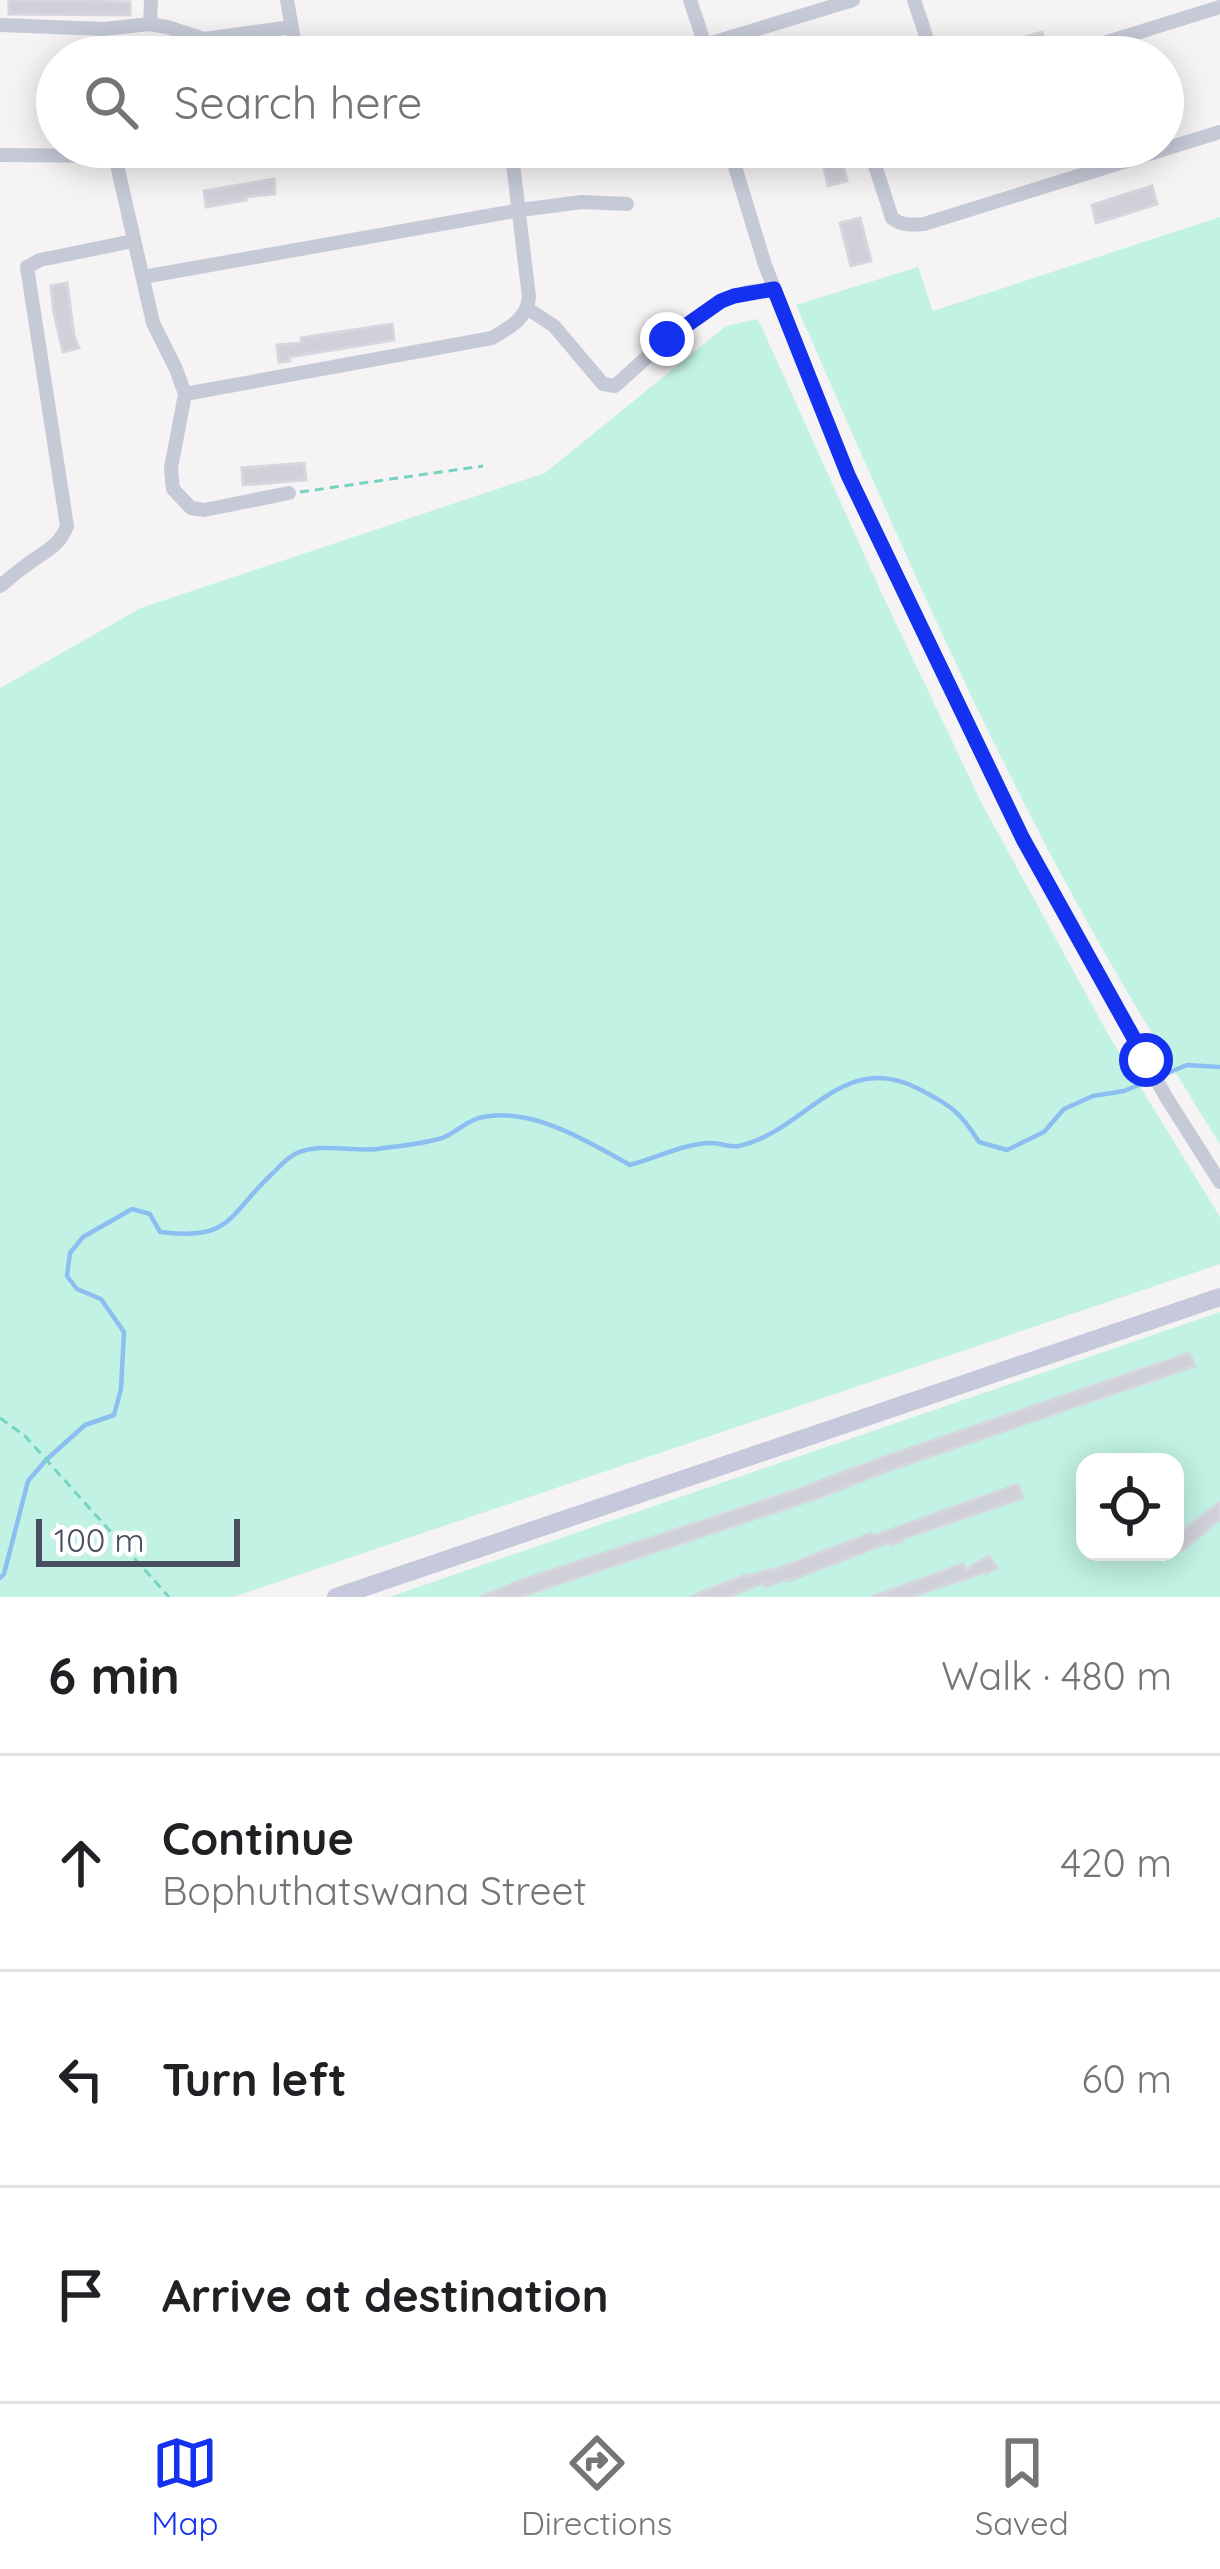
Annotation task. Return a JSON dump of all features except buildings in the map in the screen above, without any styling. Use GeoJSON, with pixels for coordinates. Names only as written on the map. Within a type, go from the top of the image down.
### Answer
{"type":"FeatureCollection","features":[{"type":"Feature","properties":{"kind":"street"},"geometry":{"type":"LineString","coordinates":[[150,24],[151,0]]}},
{"type":"Feature","properties":{"kind":"street"},"geometry":{"type":"LineString","coordinates":[[286,0],[294,36]]}},
{"type":"Feature","properties":{"kind":"street"},"geometry":{"type":"LineString","coordinates":[[690,0],[702,36]]}},
{"type":"Feature","properties":{"kind":"street"},"geometry":{"type":"LineString","coordinates":[[750,36],[853,0]]}},
{"type":"Feature","properties":{"kind":"street"},"geometry":{"type":"LineString","coordinates":[[914,0],[926,36]]}},
{"type":"Feature","properties":{"kind":"street"},"geometry":{"type":"LineString","coordinates":[[1127,36],[1220,7]]}},
{"type":"Feature","properties":{"kind":"street"},"geometry":{"type":"LineString","coordinates":[[0,26],[127,28],[150,24],[192,36]]}},
{"type":"Feature","properties":{"kind":"street"},"geometry":{"type":"LineString","coordinates":[[231,36],[292,27]]}},
{"type":"Feature","properties":{"kind":"street"},"geometry":{"type":"LineString","coordinates":[[1184,142],[1220,131]]}},
{"type":"Feature","properties":{"kind":"street"},"geometry":{"type":"LineString","coordinates":[[0,155],[36,155]]}},
{"type":"Feature","properties":{"kind":"street"},"geometry":{"type":"LineString","coordinates":[[118,168],[153,323],[185,394],[171,468],[177,495],[191,508],[204,511],[290,493]]}},
{"type":"Feature","properties":{"kind":"street"},"geometry":{"type":"LineString","coordinates":[[185,394],[492,338],[512,326],[528,309],[514,168]]}},
{"type":"Feature","properties":{"kind":"street"},"geometry":{"type":"LineString","coordinates":[[736,168],[774,289],[848,475],[1023,839],[1166,1096],[1220,1182]]}},
{"type":"Feature","properties":{"kind":"street"},"geometry":{"type":"LineString","coordinates":[[876,168],[892,218],[909,225],[1102,168]]}},
{"type":"Feature","properties":{"kind":"street"},"geometry":{"type":"LineString","coordinates":[[143,277],[520,210],[582,202],[627,204]]}},
{"type":"Feature","properties":{"kind":"street"},"geometry":{"type":"LineString","coordinates":[[0,586],[50,550],[63,538],[67,526],[27,267],[40,260],[133,241]]}},
{"type":"Feature","properties":{"kind":"street"},"geometry":{"type":"LineString","coordinates":[[528,309],[554,326],[603,384],[615,386],[667,339],[721,301],[774,289]]}},
{"type":"Feature","properties":{"kind":"street"},"geometry":{"type":"LineString","coordinates":[[336,1597],[1220,1297]]}},
{"type":"Feature","properties":{"kind":"path"},"geometry":{"type":"LineString","coordinates":[[290,493],[483,466]]}},
{"type":"Feature","properties":{"kind":"path"},"geometry":{"type":"LineString","coordinates":[[0,1418],[25,1436],[169,1597]]}},
{"type":"Feature","properties":{"kind":"green space"},"geometry":{"type":"Polygon","coordinates":[[[1220,217],[1220,1144],[1063,878],[986,728],[796,305],[918,267],[933,311],[1220,217]]]}},
{"type":"Feature","properties":{"kind":"green space"},"geometry":{"type":"Polygon","coordinates":[[[758,319],[982,804],[1108,1034],[1220,1217],[1220,1264],[233,1597],[0,1597],[0,688],[141,608],[545,473],[726,326],[758,319]]]}},
{"type":"Feature","properties":{"kind":"green space"},"geometry":{"type":"Polygon","coordinates":[[[1220,1312],[1220,1597],[389,1597],[1220,1312]]]}},
{"type":"Feature","properties":{"kind":"waterway"},"geometry":{"type":"LineString","coordinates":[[0,1578],[28,1481],[85,1425],[114,1415],[121,1389],[124,1332],[101,1299],[77,1289],[67,1276],[70,1253],[83,1237],[132,1209],[150,1214],[160,1232],[202,1232],[227,1222],[295,1154],[427,1142],[472,1120],[502,1115],[541,1122],[630,1165],[693,1145],[739,1146],[763,1138],[825,1097],[867,1079],[890,1079],[917,1088],[953,1110],[979,1142],[1007,1150],[1044,1132],[1064,1109],[1093,1096],[1124,1091],[1187,1065],[1220,1067]]}},
{"type":"Feature","properties":{"kind":"route"},"geometry":{"type":"LineString","coordinates":[[667,339],[721,301],[774,289],[848,475],[1023,839],[1146,1060]]}}]}
